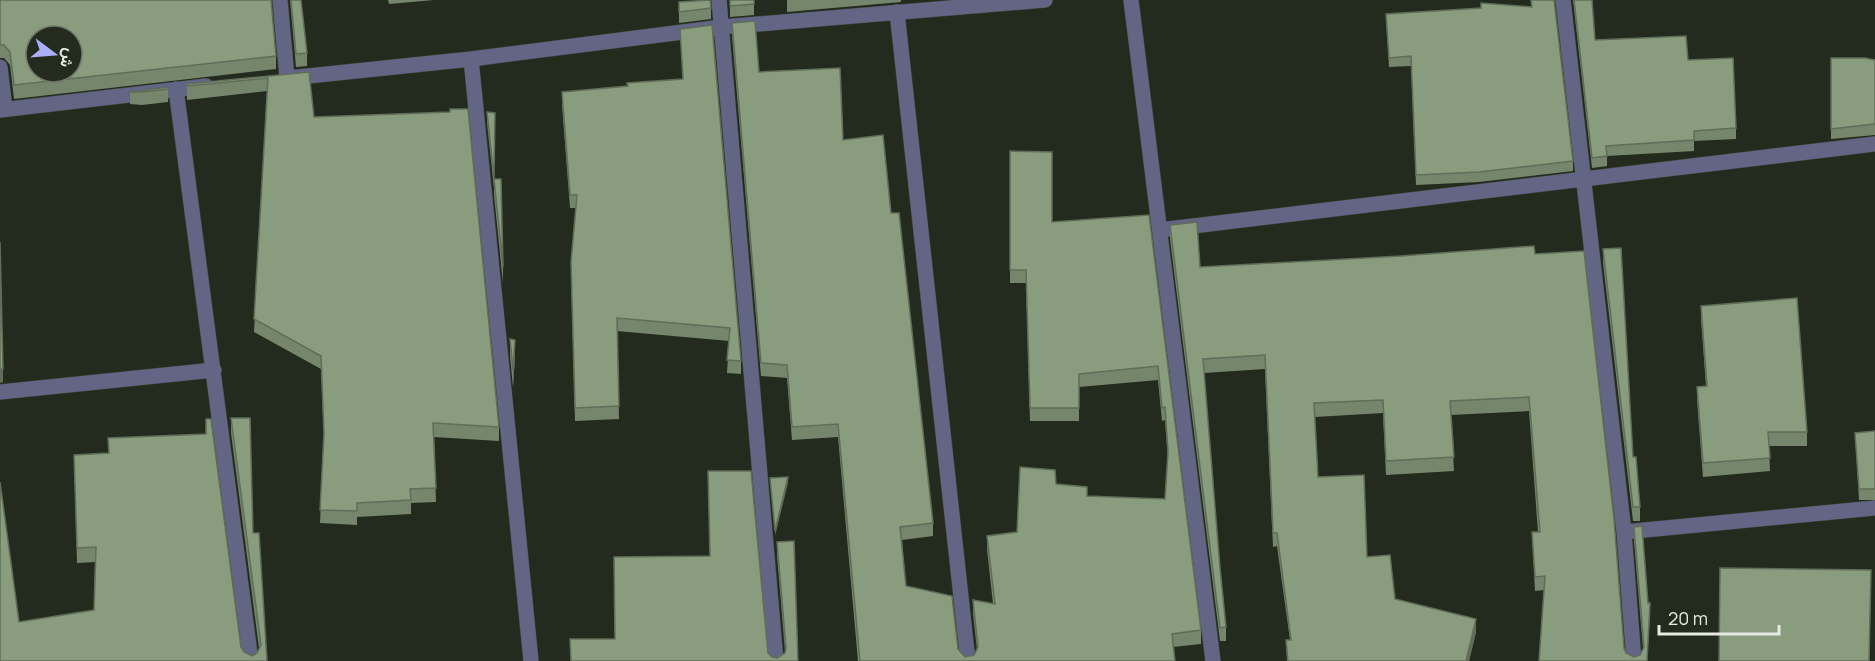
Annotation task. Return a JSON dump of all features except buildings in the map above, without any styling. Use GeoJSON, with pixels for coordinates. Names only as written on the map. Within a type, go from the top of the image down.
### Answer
{"type":"FeatureCollection","features":[{"type":"Feature","properties":{"kind":"street"},"geometry":{"type":"LineString","coordinates":[[280,0],[282,78],[471,59],[722,27],[1045,0]]}},
{"type":"Feature","properties":{"kind":"street"},"geometry":{"type":"LineString","coordinates":[[719,0],[776,661]]}},
{"type":"Feature","properties":{"kind":"street"},"geometry":{"type":"LineString","coordinates":[[1131,0],[1213,661]]}},
{"type":"Feature","properties":{"kind":"street"},"geometry":{"type":"LineString","coordinates":[[1563,0],[1624,532],[1634,661]]}},
{"type":"Feature","properties":{"kind":"street"},"geometry":{"type":"LineString","coordinates":[[897,12],[968,661]]}},
{"type":"Feature","properties":{"kind":"street"},"geometry":{"type":"LineString","coordinates":[[471,59],[531,661]]}},
{"type":"Feature","properties":{"kind":"street"},"geometry":{"type":"LineString","coordinates":[[0,67],[3,110],[220,85]]}},
{"type":"Feature","properties":{"kind":"street"},"geometry":{"type":"LineString","coordinates":[[176,89],[251,661]]}},
{"type":"Feature","properties":{"kind":"street"},"geometry":{"type":"LineString","coordinates":[[1160,231],[1875,144]]}},
{"type":"Feature","properties":{"kind":"street"},"geometry":{"type":"LineString","coordinates":[[0,392],[214,370]]}},
{"type":"Feature","properties":{"kind":"street"},"geometry":{"type":"LineString","coordinates":[[1624,532],[1875,508]]}}]}
